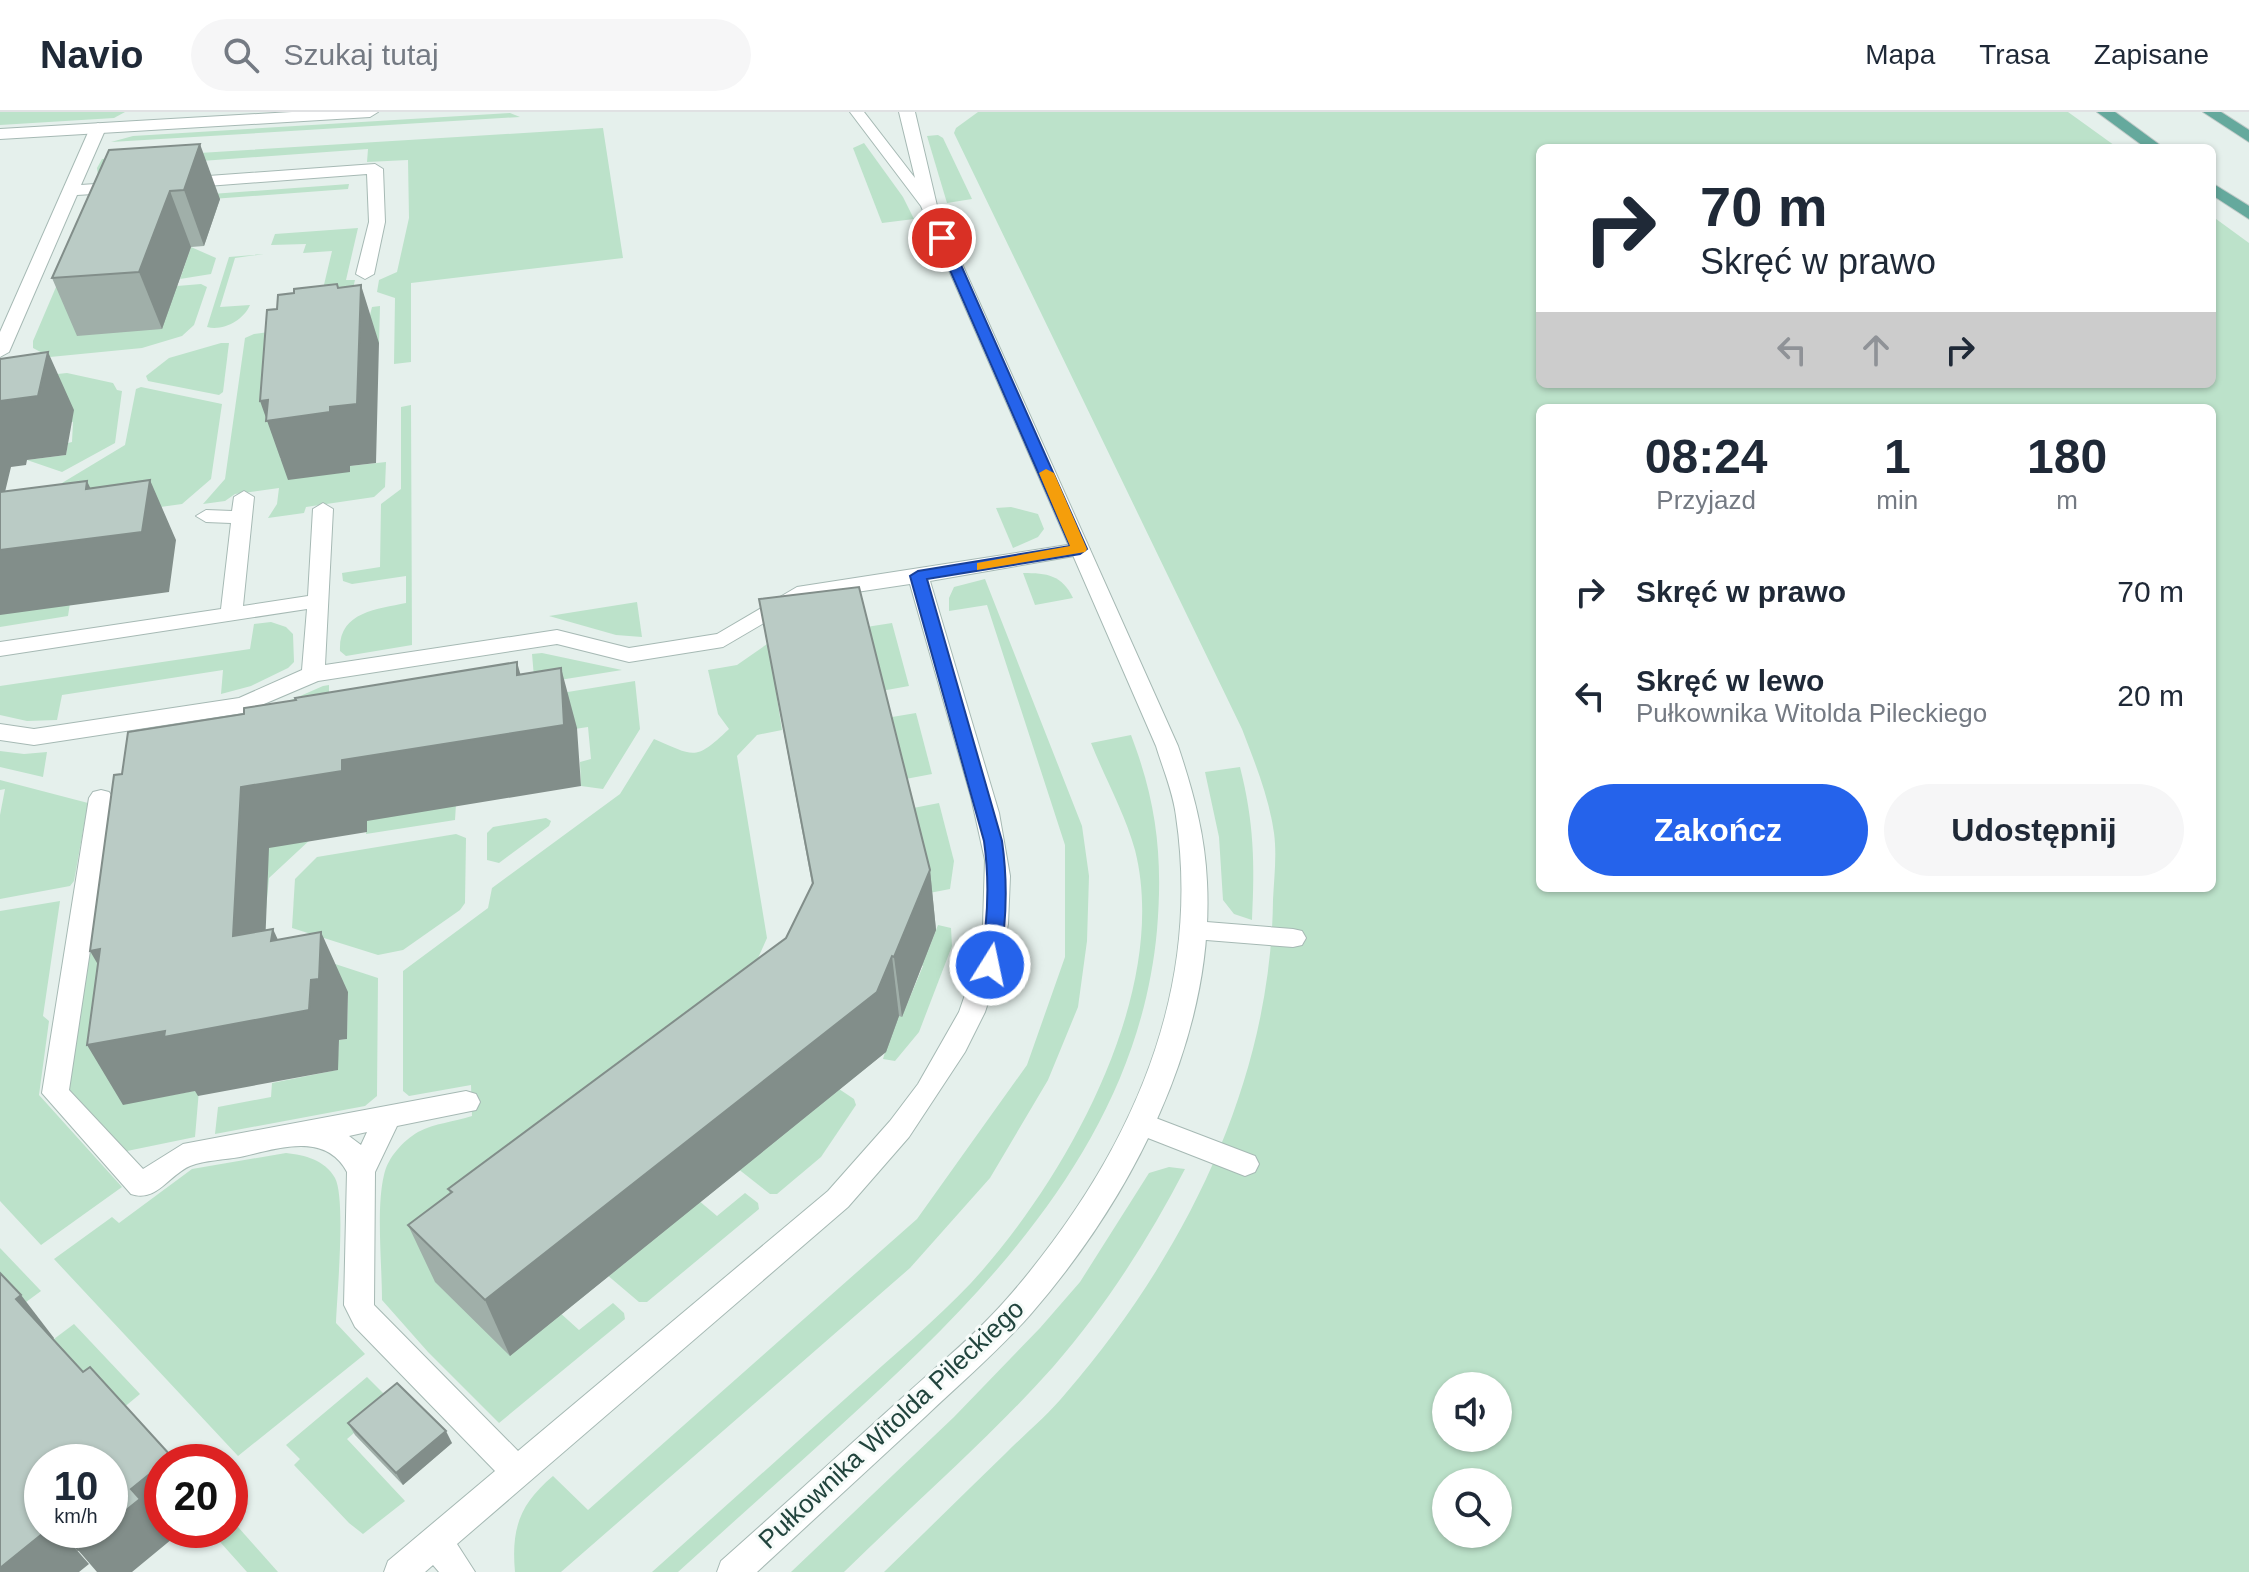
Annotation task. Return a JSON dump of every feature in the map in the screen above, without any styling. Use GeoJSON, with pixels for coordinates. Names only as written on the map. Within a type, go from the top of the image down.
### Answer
{"type":"FeatureCollection","features":[{"type":"Feature","properties":{"kind":"main road"},"geometry":{"type":"LineString","coordinates":[[2105,112],[2150,144]]}},
{"type":"Feature","properties":{"kind":"main road"},"geometry":{"type":"LineString","coordinates":[[2211,112],[2249,137]]}},
{"type":"Feature","properties":{"kind":"main road"},"geometry":{"type":"LineString","coordinates":[[2216,191],[2249,214]]}},
{"type":"Feature","properties":{"kind":"street"},"geometry":{"type":"LineString","coordinates":[[0,134],[370,112]]}},
{"type":"Feature","properties":{"kind":"street"},"geometry":{"type":"LineString","coordinates":[[848,112],[880,112]]}},
{"type":"Feature","properties":{"kind":"street","name":"Pułkownika Witolda Pileckiego"},"geometry":{"type":"LineString","coordinates":[[733,1572],[970,1356],[1022,1303],[1077,1230],[1116,1170],[1163,1070],[1184,997],[1194,930],[1195,879],[1188,815],[1172,760],[930,210],[907,112]]}},
{"type":"Feature","properties":{"kind":"street","name":"Pułkownika Witolda Pileckiego"},"geometry":{"type":"LineString","coordinates":[[857,113],[930,210]]}},
{"type":"Feature","properties":{"kind":"street"},"geometry":{"type":"LineString","coordinates":[[0,352],[98,128]]}},
{"type":"Feature","properties":{"kind":"street"},"geometry":{"type":"LineString","coordinates":[[71,190],[375,169],[377,222],[365,274]]}},
{"type":"Feature","properties":{"kind":"street"},"geometry":{"type":"LineString","coordinates":[[206,516],[243,508],[231,614]]}},
{"type":"Feature","properties":{"kind":"street"},"geometry":{"type":"LineString","coordinates":[[313,674],[323,509]]}},
{"type":"Feature","properties":{"kind":"street"},"geometry":{"type":"LineString","coordinates":[[0,732],[34,737],[243,705],[313,674],[557,637],[629,655],[723,640],[797,594],[1080,549]]}},
{"type":"Feature","properties":{"kind":"street"},"geometry":{"type":"LineString","coordinates":[[400,1572],[838,1199],[875,1159],[940,1073],[964,1033],[990,965],[996,927],[998,874],[986,813],[918,576]]}},
{"type":"Feature","properties":{"kind":"street"},"geometry":{"type":"LineString","coordinates":[[0,649],[318,601]]}},
{"type":"Feature","properties":{"kind":"street"},"geometry":{"type":"LineString","coordinates":[[101,798],[55,1093],[141,1186],[183,1156],[466,1102]]}},
{"type":"Feature","properties":{"kind":"street"},"geometry":{"type":"LineString","coordinates":[[1194,930],[1293,938]]}},
{"type":"Feature","properties":{"kind":"street"},"geometry":{"type":"LineString","coordinates":[[388,1117],[361,1172],[359,1305],[365,1318],[518,1473]]}},
{"type":"Feature","properties":{"kind":"street"},"geometry":{"type":"LineString","coordinates":[[1140,1123],[1245,1164]]}},
{"type":"Feature","properties":{"kind":"street"},"geometry":{"type":"LineString","coordinates":[[303,1133],[333,1140],[350,1151],[361,1172]]}},
{"type":"Feature","properties":{"kind":"street"},"geometry":{"type":"LineString","coordinates":[[436,1543],[459,1572]]}},
{"type":"Feature","properties":{"kind":"green space"},"geometry":{"type":"Polygon","coordinates":[[[0,112],[125,112],[114,118],[0,125],[0,112]]]}},
{"type":"Feature","properties":{"kind":"green space"},"geometry":{"type":"Polygon","coordinates":[[[978,112],[2068,112],[2112,144],[1536,144],[1536,388],[2216,388],[2216,219],[2249,243],[2249,1572],[884,1572],[1059,1401],[1109,1340],[1148,1284],[1183,1225],[1213,1164],[1238,1100],[1256,1035],[1268,968],[1275,867],[1269,806],[1242,729],[954,133],[956,128],[978,112]]]}},
{"type":"Feature","properties":{"kind":"green space"},"geometry":{"type":"Polygon","coordinates":[[[510,113],[520,117],[111,142],[133,136],[510,113]]]}},
{"type":"Feature","properties":{"kind":"green space"},"geometry":{"type":"Polygon","coordinates":[[[603,128],[623,258],[411,283],[411,362],[394,364],[395,298],[377,292],[379,280],[397,272],[409,218],[408,160],[367,162],[368,149],[133,166],[98,175],[97,168],[102,159],[603,128]]]}},
{"type":"Feature","properties":{"kind":"green space"},"geometry":{"type":"Polygon","coordinates":[[[927,136],[943,138],[972,199],[947,203],[927,136]]]}},
{"type":"Feature","properties":{"kind":"green space"},"geometry":{"type":"Polygon","coordinates":[[[864,143],[903,197],[914,219],[882,223],[853,148],[864,143]]]}},
{"type":"Feature","properties":{"kind":"green space"},"geometry":{"type":"Polygon","coordinates":[[[349,184],[348,189],[131,205],[177,286],[201,284],[207,287],[194,325],[182,336],[142,348],[50,357],[33,348],[33,341],[88,212],[116,201],[349,184]]]}},
{"type":"Feature","properties":{"kind":"green space"},"geometry":{"type":"Polygon","coordinates":[[[358,228],[346,280],[355,280],[349,305],[290,301],[293,292],[323,289],[332,251],[303,253],[306,244],[271,245],[275,234],[358,228]]]}},
{"type":"Feature","properties":{"kind":"green space"},"geometry":{"type":"Polygon","coordinates":[[[191,247],[216,258],[211,274],[180,279],[191,247]]]}},
{"type":"Feature","properties":{"kind":"green space"},"geometry":{"type":"Polygon","coordinates":[[[264,254],[235,258],[220,307],[250,305],[247,311],[226,326],[207,327],[229,257],[264,254]]]}},
{"type":"Feature","properties":{"kind":"green space"},"geometry":{"type":"Polygon","coordinates":[[[380,306],[379,343],[356,346],[282,442],[280,459],[350,472],[350,466],[386,462],[385,487],[374,497],[306,507],[304,513],[268,518],[277,504],[279,488],[235,494],[225,501],[203,504],[225,479],[245,338],[254,334],[369,319],[372,307],[380,306]]]}},
{"type":"Feature","properties":{"kind":"green space"},"geometry":{"type":"Polygon","coordinates":[[[229,343],[223,392],[219,395],[148,381],[146,376],[169,358],[229,343]]]}},
{"type":"Feature","properties":{"kind":"green space"},"geometry":{"type":"Polygon","coordinates":[[[67,373],[113,383],[117,390],[122,391],[115,443],[62,472],[27,460],[66,455],[68,443],[72,442],[73,422],[61,423],[0,380],[67,373]]]}},
{"type":"Feature","properties":{"kind":"green space"},"geometry":{"type":"Polygon","coordinates":[[[141,387],[222,404],[211,479],[182,504],[67,520],[55,516],[62,483],[125,445],[136,389],[141,387]]]}},
{"type":"Feature","properties":{"kind":"green space"},"geometry":{"type":"Polygon","coordinates":[[[411,405],[412,645],[346,656],[340,651],[341,638],[352,620],[372,611],[406,603],[406,576],[352,584],[343,581],[342,573],[380,567],[381,504],[401,489],[401,407],[411,405]]]}},
{"type":"Feature","properties":{"kind":"green space"},"geometry":{"type":"Polygon","coordinates":[[[1011,507],[1038,514],[1044,529],[1038,537],[1013,548],[996,508],[1011,507]]]}},
{"type":"Feature","properties":{"kind":"green space"},"geometry":{"type":"Polygon","coordinates":[[[1023,573],[1059,580],[1073,598],[1035,605],[1023,573]]]}},
{"type":"Feature","properties":{"kind":"green space"},"geometry":{"type":"Polygon","coordinates":[[[985,579],[1082,826],[1089,876],[1087,941],[1078,1007],[1048,1080],[990,1178],[910,1268],[561,1572],[515,1572],[515,1542],[520,1518],[542,1486],[553,1476],[588,1510],[917,1219],[1027,1065],[1065,957],[1065,845],[987,605],[949,611],[949,598],[954,587],[985,579]]]}},
{"type":"Feature","properties":{"kind":"green space"},"geometry":{"type":"Polygon","coordinates":[[[637,602],[642,637],[616,635],[549,616],[637,602]]]}},
{"type":"Feature","properties":{"kind":"green space"},"geometry":{"type":"Polygon","coordinates":[[[70,603],[68,616],[0,627],[0,613],[70,603]]]}},
{"type":"Feature","properties":{"kind":"green space"},"geometry":{"type":"Polygon","coordinates":[[[271,622],[286,627],[293,634],[294,662],[251,686],[221,694],[223,670],[62,695],[57,720],[27,721],[0,715],[0,686],[250,649],[254,624],[271,622]]]}},
{"type":"Feature","properties":{"kind":"green space"},"geometry":{"type":"Polygon","coordinates":[[[892,623],[909,686],[870,693],[775,685],[782,730],[757,735],[737,756],[767,938],[750,976],[558,1311],[579,1330],[613,1303],[624,1313],[625,1319],[499,1423],[428,1352],[382,1300],[380,1203],[389,1162],[402,1145],[418,1132],[472,1116],[471,1085],[409,1096],[403,1091],[403,971],[488,908],[492,888],[620,794],[654,739],[694,753],[709,747],[729,729],[718,714],[708,670],[737,665],[770,642],[892,623]]]}},
{"type":"Feature","properties":{"kind":"green space"},"geometry":{"type":"Polygon","coordinates":[[[542,653],[622,670],[179,741],[250,718],[323,686],[329,685],[329,710],[534,677],[532,654],[542,653]]]}},
{"type":"Feature","properties":{"kind":"green space"},"geometry":{"type":"Polygon","coordinates":[[[635,681],[640,729],[603,789],[581,786],[580,762],[591,759],[588,727],[535,735],[183,755],[635,681]]]}},
{"type":"Feature","properties":{"kind":"green space"},"geometry":{"type":"Polygon","coordinates":[[[916,713],[932,774],[895,781],[880,719],[916,713]]]}},
{"type":"Feature","properties":{"kind":"green space"},"geometry":{"type":"Polygon","coordinates":[[[1131,735],[1147,784],[1156,831],[1159,879],[1157,930],[1144,1006],[1120,1077],[1087,1144],[1047,1206],[1000,1266],[949,1322],[840,1426],[678,1572],[652,1572],[914,1338],[971,1283],[1007,1241],[1074,1139],[1102,1082],[1124,1023],[1138,964],[1142,905],[1135,850],[1091,743],[1131,735]]]}},
{"type":"Feature","properties":{"kind":"green space"},"geometry":{"type":"Polygon","coordinates":[[[0,751],[24,754],[47,752],[43,777],[0,767],[0,751]]]}},
{"type":"Feature","properties":{"kind":"green space"},"geometry":{"type":"Polygon","coordinates":[[[1240,767],[1252,843],[1252,920],[1234,914],[1223,900],[1219,837],[1205,772],[1240,767]]]}},
{"type":"Feature","properties":{"kind":"green space"},"geometry":{"type":"Polygon","coordinates":[[[0,780],[88,803],[74,881],[70,886],[0,899],[0,815],[5,789],[0,790],[0,780]]]}},
{"type":"Feature","properties":{"kind":"green space"},"geometry":{"type":"Polygon","coordinates":[[[939,803],[954,861],[950,889],[919,895],[903,810],[939,803]]]}},
{"type":"Feature","properties":{"kind":"green space"},"geometry":{"type":"Polygon","coordinates":[[[456,804],[455,820],[366,834],[367,817],[456,804]]]}},
{"type":"Feature","properties":{"kind":"green space"},"geometry":{"type":"Polygon","coordinates":[[[546,818],[551,821],[549,826],[499,863],[487,860],[487,833],[493,827],[546,818]]]}},
{"type":"Feature","properties":{"kind":"green space"},"geometry":{"type":"Polygon","coordinates":[[[456,834],[466,838],[465,903],[460,910],[403,950],[378,955],[292,928],[295,879],[317,857],[456,834]]]}},
{"type":"Feature","properties":{"kind":"green space"},"geometry":{"type":"Polygon","coordinates":[[[250,836],[312,838],[269,878],[266,909],[250,836]]]}},
{"type":"Feature","properties":{"kind":"green space"},"geometry":{"type":"Polygon","coordinates":[[[103,858],[123,1104],[199,1090],[195,1137],[127,1151],[69,1089],[103,858]]]}},
{"type":"Feature","properties":{"kind":"green space"},"geometry":{"type":"Polygon","coordinates":[[[60,901],[43,1016],[49,1021],[39,1095],[122,1187],[41,1245],[0,1201],[0,911],[60,901]]]}},
{"type":"Feature","properties":{"kind":"green space"},"geometry":{"type":"Polygon","coordinates":[[[938,925],[951,928],[952,946],[919,1032],[895,1061],[883,1059],[896,1015],[902,1016],[923,966],[917,965],[929,948],[938,925]]]}},
{"type":"Feature","properties":{"kind":"green space"},"geometry":{"type":"Polygon","coordinates":[[[277,945],[378,978],[377,1096],[365,1106],[215,1134],[218,1107],[271,1097],[272,1083],[337,1070],[339,1040],[347,1039],[348,993],[277,945]]]}},
{"type":"Feature","properties":{"kind":"green space"},"geometry":{"type":"Polygon","coordinates":[[[833,1085],[854,1099],[856,1105],[821,1157],[777,1194],[770,1194],[737,1168],[833,1085]]]}},
{"type":"Feature","properties":{"kind":"green space"},"geometry":{"type":"Polygon","coordinates":[[[286,1153],[300,1155],[326,1167],[335,1178],[338,1189],[340,1225],[336,1323],[365,1354],[248,1448],[248,1444],[227,1444],[54,1259],[112,1217],[119,1223],[192,1169],[286,1153]]]}},
{"type":"Feature","properties":{"kind":"green space"},"geometry":{"type":"Polygon","coordinates":[[[1169,1167],[1185,1169],[1141,1247],[1091,1320],[1028,1394],[844,1572],[791,1572],[954,1417],[1040,1328],[1080,1282],[1149,1173],[1169,1167]]]}},
{"type":"Feature","properties":{"kind":"green space"},"geometry":{"type":"Polygon","coordinates":[[[745,1193],[758,1203],[759,1209],[647,1302],[639,1302],[606,1274],[624,1264],[698,1200],[717,1216],[745,1193]]]}},
{"type":"Feature","properties":{"kind":"green space"},"geometry":{"type":"Polygon","coordinates":[[[0,1248],[41,1291],[18,1308],[0,1288],[0,1248]]]}},
{"type":"Feature","properties":{"kind":"green space"},"geometry":{"type":"Polygon","coordinates":[[[74,1324],[140,1394],[116,1414],[50,1342],[74,1324]]]}},
{"type":"Feature","properties":{"kind":"green space"},"geometry":{"type":"Polygon","coordinates":[[[367,1377],[391,1401],[347,1439],[405,1501],[363,1534],[294,1465],[300,1459],[286,1445],[367,1377]]]}},
{"type":"Feature","properties":{"kind":"green space"},"geometry":{"type":"Polygon","coordinates":[[[248,1538],[278,1572],[247,1572],[225,1548],[248,1548],[248,1538]]]}},
{"type":"Feature","properties":{"kind":"building"},"geometry":{"type":"Polygon","coordinates":[[[200,144],[184,190],[170,191],[139,272],[52,278],[109,150],[200,144]]]}},
{"type":"Feature","properties":{"kind":"building"},"geometry":{"type":"Polygon","coordinates":[[[337,284],[338,288],[361,285],[357,404],[330,407],[330,412],[266,421],[268,400],[260,401],[267,310],[277,309],[278,295],[294,293],[294,289],[337,284]]]}},
{"type":"Feature","properties":{"kind":"building"},"geometry":{"type":"Polygon","coordinates":[[[48,352],[38,396],[0,401],[0,359],[48,352]]]}},
{"type":"Feature","properties":{"kind":"building"},"geometry":{"type":"Polygon","coordinates":[[[150,480],[142,532],[0,550],[0,492],[87,481],[86,489],[150,480]]]}},
{"type":"Feature","properties":{"kind":"building"},"geometry":{"type":"Polygon","coordinates":[[[859,587],[930,870],[877,992],[485,1300],[408,1225],[452,1192],[448,1189],[786,938],[813,883],[759,599],[859,587]]]}},
{"type":"Feature","properties":{"kind":"building"},"geometry":{"type":"Polygon","coordinates":[[[517,662],[517,675],[561,668],[564,725],[342,760],[342,771],[241,787],[233,936],[273,929],[271,941],[321,932],[319,979],[311,980],[309,1010],[164,1037],[165,1031],[87,1045],[100,949],[90,951],[114,775],[122,774],[128,732],[244,714],[244,708],[295,698],[517,662]]]}},
{"type":"Feature","properties":{"kind":"building"},"geometry":{"type":"Polygon","coordinates":[[[0,1273],[21,1295],[16,1299],[83,1372],[90,1367],[160,1444],[144,1444],[144,1479],[131,1489],[140,1499],[128,1509],[128,1444],[24,1444],[25,1548],[0,1568],[0,1273]]]}},
{"type":"Feature","properties":{"kind":"building"},"geometry":{"type":"Polygon","coordinates":[[[397,1383],[446,1431],[396,1473],[348,1423],[397,1383]]]}},
{"type":"Feature","properties":{"kind":"slow traffic"},"geometry":{"type":"LineString","coordinates":[[983,567],[1080,549],[1046,473]]}},
{"type":"Feature","properties":{"kind":"route"},"geometry":{"type":"LineString","coordinates":[[942,238],[1080,549],[918,576],[993,841],[998,874],[996,927],[990,965]]}}]}
